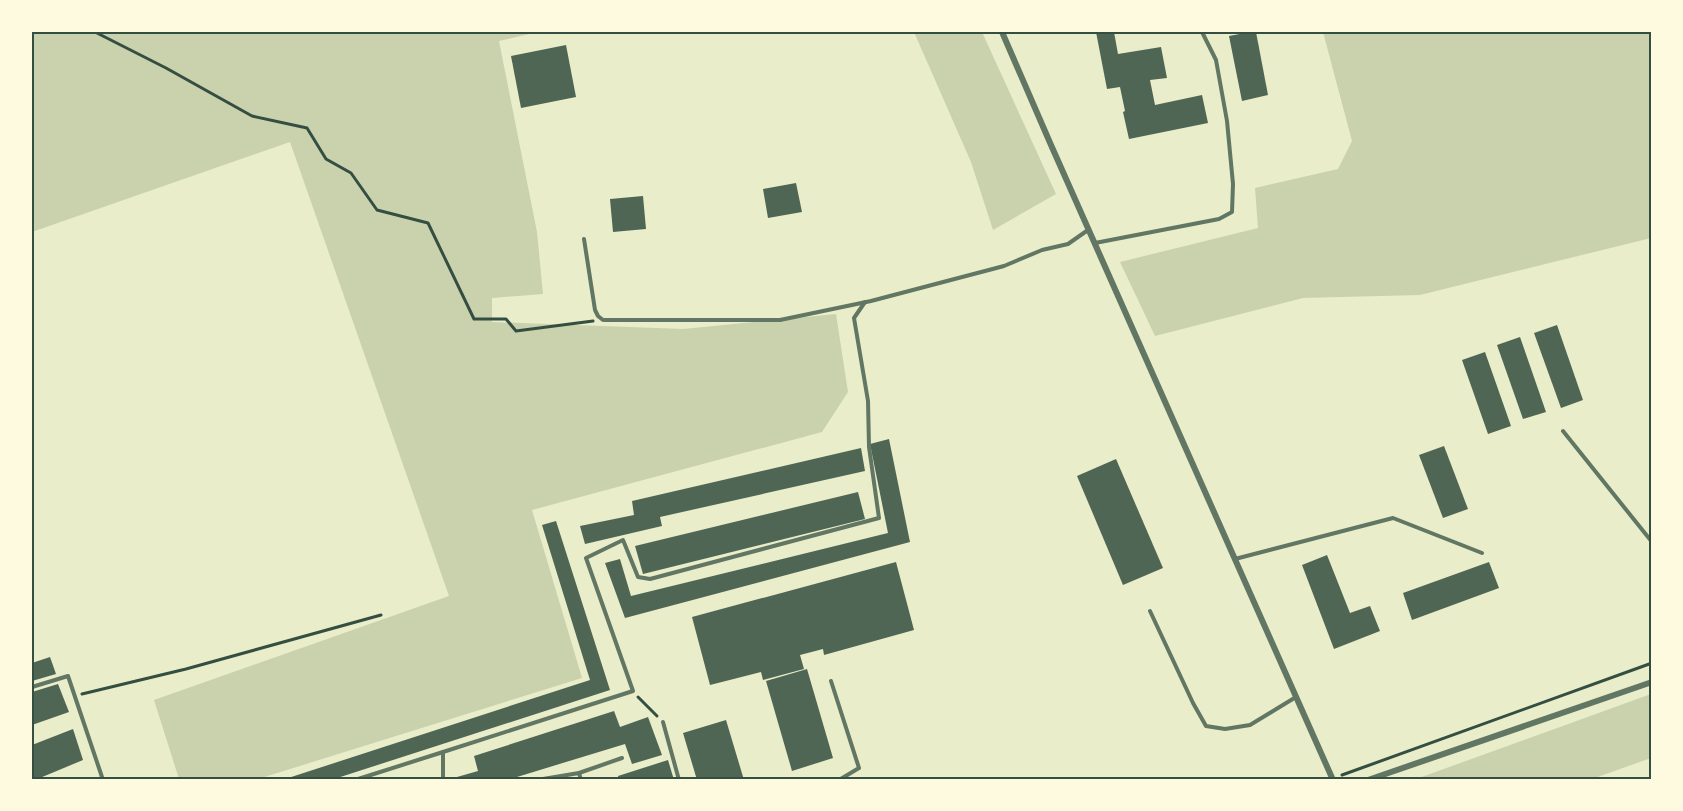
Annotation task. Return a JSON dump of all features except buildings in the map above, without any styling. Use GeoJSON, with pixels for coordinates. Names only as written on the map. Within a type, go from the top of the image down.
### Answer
{"type":"FeatureCollection","features":[{"type":"Feature","properties":{"kind":"street"},"geometry":{"type":"LineString","coordinates":[[1002,32],[1333,779]]}},
{"type":"Feature","properties":{"kind":"street"},"geometry":{"type":"LineString","coordinates":[[1368,780],[1652,682]]}},
{"type":"Feature","properties":{"kind":"lane"},"geometry":{"type":"LineString","coordinates":[[1095,243],[1219,219],[1232,212],[1233,184],[1227,121],[1216,60],[1202,32]]}},
{"type":"Feature","properties":{"kind":"lane"},"geometry":{"type":"LineString","coordinates":[[584,238],[595,310],[603,320],[780,320],[865,302],[1004,266],[1042,250],[1068,244],[1089,230]]}},
{"type":"Feature","properties":{"kind":"lane"},"geometry":{"type":"LineString","coordinates":[[355,780],[633,691],[586,558],[623,540],[638,577],[650,579],[879,518],[869,447],[868,400],[854,318],[865,302]]}},
{"type":"Feature","properties":{"kind":"lane"},"geometry":{"type":"LineString","coordinates":[[1563,431],[1652,542]]}},
{"type":"Feature","properties":{"kind":"lane"},"geometry":{"type":"LineString","coordinates":[[1235,559],[1394,518],[1482,553]]}},
{"type":"Feature","properties":{"kind":"lane"},"geometry":{"type":"LineString","coordinates":[[1150,610],[1206,726],[1225,729],[1250,725],[1296,697]]}},
{"type":"Feature","properties":{"kind":"lane"},"geometry":{"type":"LineString","coordinates":[[32,687],[68,676],[103,780]]}},
{"type":"Feature","properties":{"kind":"lane"},"geometry":{"type":"LineString","coordinates":[[831,681],[859,768],[839,780]]}},
{"type":"Feature","properties":{"kind":"lane"},"geometry":{"type":"LineString","coordinates":[[663,722],[678,780]]}},
{"type":"Feature","properties":{"kind":"lane"},"geometry":{"type":"LineString","coordinates":[[442,780],[443,752]]}},
{"type":"Feature","properties":{"kind":"lane"},"geometry":{"type":"LineString","coordinates":[[537,780],[579,773],[622,758]]}},
{"type":"Feature","properties":{"kind":"lane"},"geometry":{"type":"LineString","coordinates":[[579,773],[581,780]]}},
{"type":"Feature","properties":{"kind":"path"},"geometry":{"type":"LineString","coordinates":[[95,32],[252,116],[307,128],[326,159],[351,173],[377,210],[428,223],[474,319],[506,320],[516,331],[603,320]]}},
{"type":"Feature","properties":{"kind":"path"},"geometry":{"type":"LineString","coordinates":[[74,696],[186,669],[381,615]]}},
{"type":"Feature","properties":{"kind":"path"},"geometry":{"type":"LineString","coordinates":[[1333,779],[1652,663]]}},
{"type":"Feature","properties":{"kind":"path"},"geometry":{"type":"LineString","coordinates":[[633,691],[663,722]]}},
{"type":"Feature","properties":{"kind":"green space"},"geometry":{"type":"Polygon","coordinates":[[[32,32],[538,32],[499,41],[537,232],[543,294],[492,298],[492,322],[683,329],[836,314],[848,392],[822,432],[532,510],[582,678],[258,779],[179,779],[154,700],[449,596],[290,142],[32,232],[32,32]]]}},
{"type":"Feature","properties":{"kind":"green space"},"geometry":{"type":"Polygon","coordinates":[[[914,32],[982,32],[1056,194],[993,230],[971,162],[914,32]]]}},
{"type":"Feature","properties":{"kind":"green space"},"geometry":{"type":"Polygon","coordinates":[[[1323,32],[1651,32],[1651,238],[1420,295],[1303,298],[1155,336],[1120,262],[1258,228],[1255,188],[1338,169],[1352,141],[1323,32]]]}},
{"type":"Feature","properties":{"kind":"green space"},"geometry":{"type":"Polygon","coordinates":[[[1651,694],[1651,758],[1592,779],[1416,779],[1651,694]]]}}]}
